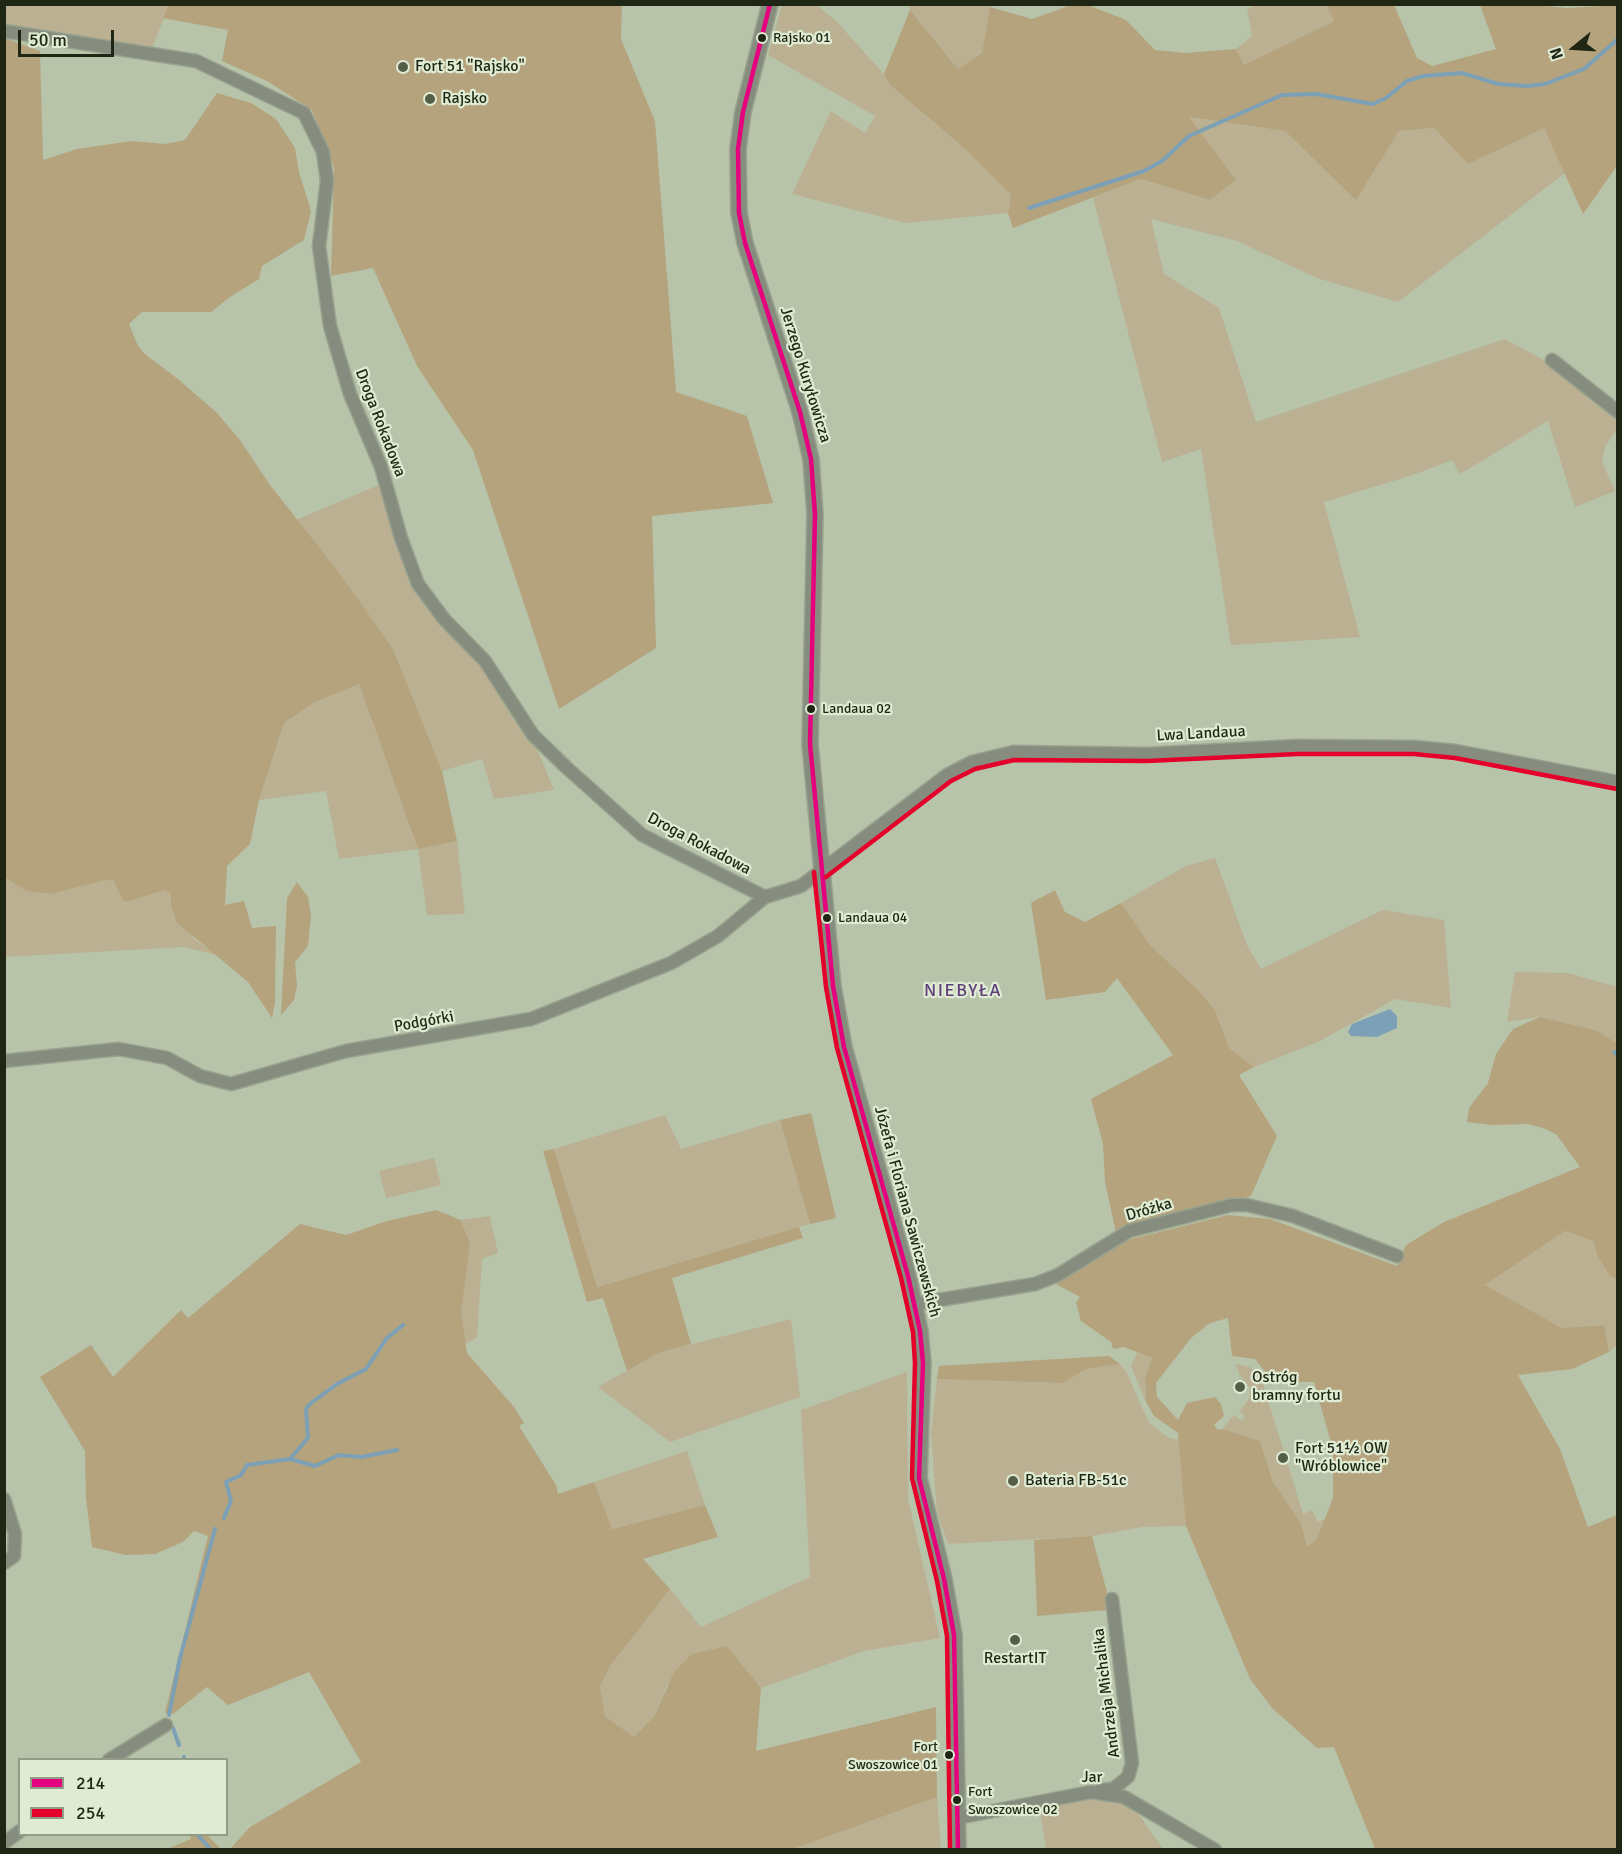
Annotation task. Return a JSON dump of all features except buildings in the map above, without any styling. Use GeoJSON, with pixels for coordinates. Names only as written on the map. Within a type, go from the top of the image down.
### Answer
{"type":"FeatureCollection","features":[{"type":"Feature","properties":{"kind":"street","name":"Jerzego Kuryłowicza"},"geometry":{"type":"LineString","coordinates":[[770,4],[743,112],[736,183],[744,243],[800,412],[812,468],[815,515],[810,744],[821,871]]}},
{"type":"Feature","properties":{"kind":"street","name":"Droga Rokadowa"},"geometry":{"type":"LineString","coordinates":[[4,31],[196,61],[304,113],[323,152],[327,181],[319,246],[330,326],[350,394],[381,467],[401,538],[418,584],[444,620],[485,661],[533,735],[567,768],[642,835],[765,897]]}},
{"type":"Feature","properties":{"kind":"street"},"geometry":{"type":"LineString","coordinates":[[1552,360],[1617,412]]}},
{"type":"Feature","properties":{"kind":"street","name":"Lwa Landaua"},"geometry":{"type":"LineString","coordinates":[[821,871],[947,775],[972,762],[1013,752],[1147,754],[1297,746],[1414,747],[1456,751],[1617,782]]}},
{"type":"Feature","properties":{"kind":"street","name":"Podgórki"},"geometry":{"type":"LineString","coordinates":[[4,1061],[119,1049],[167,1058],[200,1076],[231,1084],[346,1051],[531,1019],[671,963],[718,936],[765,897],[801,886],[821,871]]}},
{"type":"Feature","properties":{"kind":"street","name":"Józefa i Floriana Sawiczewskich"},"geometry":{"type":"LineString","coordinates":[[821,871],[833,986],[844,1047],[915,1304],[922,1363],[919,1478],[944,1579],[954,1635],[958,1850]]}},
{"type":"Feature","properties":{"kind":"street","name":"Dróżka"},"geometry":{"type":"LineString","coordinates":[[915,1304],[1035,1284],[1058,1275],[1129,1231],[1232,1205],[1247,1205],[1293,1216],[1397,1256]]}},
{"type":"Feature","properties":{"kind":"street"},"geometry":{"type":"LineString","coordinates":[[4,1499],[15,1534],[14,1556],[4,1563]]}},
{"type":"Feature","properties":{"kind":"street","name":"Andrzeja Michalika"},"geometry":{"type":"LineString","coordinates":[[1091,1792],[1113,1788],[1128,1776],[1132,1763],[1112,1599]]}},
{"type":"Feature","properties":{"kind":"street"},"geometry":{"type":"LineString","coordinates":[[112,1758],[166,1725]]}},
{"type":"Feature","properties":{"kind":"street","name":"Jar"},"geometry":{"type":"LineString","coordinates":[[957,1818],[1091,1792],[1124,1797],[1215,1850]]}},
{"type":"Feature","properties":{"kind":"street"},"geometry":{"type":"LineString","coordinates":[[4,1843],[18,1832]]}},
{"type":"Feature","properties":{"kind":"shaded area"},"geometry":{"type":"Polygon","coordinates":[[[169,4],[622,5],[621,39],[655,121],[676,392],[747,416],[773,503],[652,516],[656,648],[559,709],[473,450],[417,366],[373,268],[331,276],[334,167],[312,110],[267,81],[222,61],[228,30],[163,18],[169,4]]]}},
{"type":"Feature","properties":{"kind":"shaded area"},"geometry":{"type":"Polygon","coordinates":[[[986,4],[990,7],[982,53],[958,69],[910,10],[909,5],[986,4]]]}},
{"type":"Feature","properties":{"kind":"shaded area"},"geometry":{"type":"Polygon","coordinates":[[[1527,4],[1567,8],[1617,5],[1617,166],[1583,214],[1544,128],[1468,164],[1434,128],[1399,131],[1356,200],[1285,131],[1189,117],[1236,180],[1210,200],[1141,179],[1013,228],[1008,213],[1011,195],[964,148],[889,84],[884,74],[910,10],[958,69],[982,53],[990,7],[1032,19],[1071,5],[1088,5],[1126,20],[1155,50],[1186,53],[1236,49],[1244,65],[1334,21],[1326,5],[1394,5],[1417,58],[1432,66],[1496,49],[1480,5],[1527,4]]]}},
{"type":"Feature","properties":{"kind":"shaded area"},"geometry":{"type":"Polygon","coordinates":[[[4,5],[169,5],[152,48],[5,24],[4,5]]]}},
{"type":"Feature","properties":{"kind":"shaded area"},"geometry":{"type":"Polygon","coordinates":[[[782,5],[817,5],[836,21],[884,74],[889,84],[964,148],[1011,195],[1008,213],[906,223],[792,194],[831,111],[865,133],[875,116],[768,55],[782,5]]]}},
{"type":"Feature","properties":{"kind":"shaded area"},"geometry":{"type":"Polygon","coordinates":[[[1257,5],[1326,5],[1334,21],[1244,65],[1236,49],[1252,36],[1247,9],[1257,5]]]}},
{"type":"Feature","properties":{"kind":"shaded area"},"geometry":{"type":"Polygon","coordinates":[[[5,38],[40,51],[43,160],[77,149],[132,141],[165,144],[185,140],[217,93],[251,103],[276,119],[295,148],[299,172],[311,211],[304,240],[262,266],[259,279],[211,312],[142,312],[129,324],[138,346],[146,355],[217,413],[240,440],[270,485],[344,579],[393,649],[442,771],[457,841],[418,849],[359,684],[315,702],[284,723],[259,800],[250,844],[227,866],[225,905],[244,901],[252,928],[276,926],[275,1003],[272,1018],[248,982],[177,923],[171,905],[171,894],[165,890],[123,901],[114,881],[106,880],[51,894],[27,891],[5,878],[5,38]]]}},
{"type":"Feature","properties":{"kind":"shaded area"},"geometry":{"type":"Polygon","coordinates":[[[1188,117],[1285,131],[1356,199],[1399,131],[1434,128],[1468,164],[1544,127],[1565,173],[1398,302],[1317,278],[1237,241],[1151,219],[1164,274],[1219,308],[1256,422],[1505,339],[1549,363],[1597,406],[1617,419],[1617,429],[1605,447],[1602,462],[1615,491],[1575,507],[1548,421],[1460,474],[1452,460],[1413,475],[1324,502],[1360,637],[1231,645],[1201,449],[1162,462],[1093,198],[1141,179],[1210,200],[1236,180],[1188,117]]]}},
{"type":"Feature","properties":{"kind":"shaded area"},"geometry":{"type":"Polygon","coordinates":[[[381,484],[401,558],[423,603],[478,662],[526,738],[537,749],[554,790],[494,799],[482,759],[442,771],[393,649],[344,579],[296,520],[381,484]]]}},
{"type":"Feature","properties":{"kind":"shaded area"},"geometry":{"type":"Polygon","coordinates":[[[359,684],[418,849],[339,859],[326,791],[259,800],[284,723],[315,702],[359,684]]]}},
{"type":"Feature","properties":{"kind":"shaded area"},"geometry":{"type":"Polygon","coordinates":[[[457,841],[465,914],[427,915],[418,849],[457,841]]]}},
{"type":"Feature","properties":{"kind":"shaded area"},"geometry":{"type":"Polygon","coordinates":[[[1215,858],[1247,945],[1261,969],[1383,910],[1444,920],[1451,1008],[1395,999],[1318,1042],[1254,1067],[1229,1048],[1215,1010],[1198,990],[1150,945],[1121,903],[1186,866],[1215,858]]]}},
{"type":"Feature","properties":{"kind":"shaded area"},"geometry":{"type":"Polygon","coordinates":[[[4,878],[28,891],[51,894],[106,880],[114,881],[130,901],[165,890],[171,894],[171,905],[194,939],[216,955],[184,947],[5,957],[4,878]]]}},
{"type":"Feature","properties":{"kind":"shaded area"},"geometry":{"type":"Polygon","coordinates":[[[297,882],[308,897],[311,916],[308,946],[295,962],[297,986],[294,1000],[281,1015],[287,898],[297,882]]]}},
{"type":"Feature","properties":{"kind":"shaded area"},"geometry":{"type":"Polygon","coordinates":[[[1055,890],[1065,912],[1085,922],[1121,903],[1150,945],[1198,990],[1215,1010],[1229,1048],[1254,1067],[1239,1075],[1277,1136],[1251,1196],[1129,1227],[1116,1233],[1105,1182],[1103,1144],[1091,1099],[1173,1055],[1117,978],[1105,992],[1046,1000],[1031,903],[1055,890]]]}},
{"type":"Feature","properties":{"kind":"shaded area"},"geometry":{"type":"Polygon","coordinates":[[[1515,972],[1568,973],[1617,987],[1617,1044],[1598,1031],[1540,1017],[1507,1022],[1515,972]]]}},
{"type":"Feature","properties":{"kind":"shaded area"},"geometry":{"type":"Polygon","coordinates":[[[1540,1017],[1598,1031],[1617,1044],[1617,1280],[1610,1276],[1597,1255],[1593,1241],[1565,1231],[1485,1285],[1562,1328],[1604,1325],[1609,1352],[1572,1369],[1518,1375],[1560,1449],[1588,1527],[1617,1515],[1617,1849],[1375,1849],[1334,1747],[1317,1748],[1273,1709],[1250,1679],[1186,1526],[1178,1433],[1154,1416],[1146,1402],[1145,1379],[1152,1358],[1124,1347],[1113,1349],[1111,1342],[1081,1321],[1076,1302],[1080,1297],[1056,1284],[1119,1242],[1228,1215],[1270,1219],[1397,1266],[1406,1245],[1444,1222],[1580,1167],[1556,1134],[1543,1128],[1528,1124],[1492,1125],[1467,1122],[1469,1108],[1488,1083],[1496,1054],[1513,1029],[1540,1017]],[[1228,1318],[1210,1323],[1191,1338],[1156,1383],[1157,1397],[1178,1420],[1187,1403],[1215,1397],[1221,1404],[1224,1416],[1214,1425],[1218,1430],[1222,1429],[1260,1441],[1273,1482],[1301,1523],[1307,1547],[1317,1539],[1333,1498],[1333,1450],[1314,1382],[1273,1382],[1255,1359],[1232,1356],[1228,1318]]]}},
{"type":"Feature","properties":{"kind":"shaded area"},"geometry":{"type":"Polygon","coordinates":[[[811,1113],[836,1218],[810,1224],[780,1120],[811,1113]]]}},
{"type":"Feature","properties":{"kind":"shaded area"},"geometry":{"type":"Polygon","coordinates":[[[665,1115],[681,1149],[780,1120],[810,1224],[596,1287],[554,1149],[665,1115]]]}},
{"type":"Feature","properties":{"kind":"shaded area"},"geometry":{"type":"Polygon","coordinates":[[[554,1149],[597,1287],[799,1227],[803,1238],[672,1278],[691,1344],[658,1353],[627,1371],[603,1298],[587,1302],[543,1151],[554,1149]]]}},
{"type":"Feature","properties":{"kind":"shaded area"},"geometry":{"type":"Polygon","coordinates":[[[434,1158],[441,1185],[386,1198],[379,1171],[434,1158]]]}},
{"type":"Feature","properties":{"kind":"shaded area"},"geometry":{"type":"Polygon","coordinates":[[[436,1210],[461,1220],[470,1244],[461,1312],[467,1353],[514,1407],[524,1423],[519,1426],[556,1485],[558,1494],[594,1482],[612,1529],[705,1505],[718,1537],[643,1559],[670,1589],[611,1665],[600,1686],[605,1716],[634,1737],[655,1715],[674,1672],[692,1654],[727,1646],[761,1688],[756,1751],[936,1707],[937,1797],[793,1849],[230,1849],[250,1827],[361,1762],[309,1672],[228,1705],[207,1687],[173,1714],[165,1713],[208,1536],[194,1531],[183,1542],[155,1554],[126,1555],[92,1547],[86,1498],[85,1451],[40,1377],[91,1345],[113,1377],[181,1310],[188,1318],[300,1224],[346,1235],[387,1221],[436,1210]]]}},
{"type":"Feature","properties":{"kind":"shaded area"},"geometry":{"type":"Polygon","coordinates":[[[490,1216],[498,1253],[482,1259],[477,1338],[465,1344],[460,1312],[470,1244],[461,1220],[490,1216]]]}},
{"type":"Feature","properties":{"kind":"shaded area"},"geometry":{"type":"Polygon","coordinates":[[[1565,1231],[1593,1241],[1597,1255],[1610,1276],[1617,1280],[1617,1345],[1609,1352],[1604,1325],[1562,1328],[1485,1285],[1565,1231]]]}},
{"type":"Feature","properties":{"kind":"shaded area"},"geometry":{"type":"Polygon","coordinates":[[[791,1319],[800,1397],[670,1442],[598,1387],[658,1353],[791,1319]]]}},
{"type":"Feature","properties":{"kind":"shaded area"},"geometry":{"type":"Polygon","coordinates":[[[1137,1353],[1152,1358],[1145,1379],[1146,1402],[1131,1366],[1137,1353]]]}},
{"type":"Feature","properties":{"kind":"shaded area"},"geometry":{"type":"Polygon","coordinates":[[[1109,1356],[1120,1364],[1086,1369],[1063,1383],[937,1379],[939,1366],[1109,1356]]]}},
{"type":"Feature","properties":{"kind":"shaded area"},"geometry":{"type":"Polygon","coordinates":[[[1120,1364],[1126,1371],[1149,1423],[1169,1438],[1180,1440],[1186,1526],[1142,1527],[1092,1536],[948,1544],[937,1512],[931,1432],[937,1379],[1063,1383],[1086,1369],[1120,1364]]]}},
{"type":"Feature","properties":{"kind":"shaded area"},"geometry":{"type":"Polygon","coordinates":[[[1236,1364],[1250,1367],[1261,1377],[1303,1514],[1312,1510],[1318,1522],[1326,1518],[1317,1539],[1307,1548],[1301,1523],[1273,1482],[1260,1441],[1222,1429],[1234,1415],[1242,1421],[1245,1416],[1240,1411],[1250,1397],[1250,1388],[1240,1376],[1236,1364]]]}},
{"type":"Feature","properties":{"kind":"shaded area"},"geometry":{"type":"Polygon","coordinates":[[[907,1372],[908,1499],[940,1638],[864,1651],[761,1688],[727,1646],[667,1685],[655,1715],[634,1737],[605,1716],[600,1686],[611,1665],[670,1589],[701,1627],[810,1577],[801,1410],[907,1372]]]}},
{"type":"Feature","properties":{"kind":"shaded area"},"geometry":{"type":"Polygon","coordinates":[[[687,1451],[705,1505],[611,1529],[594,1482],[687,1451]]]}},
{"type":"Feature","properties":{"kind":"shaded area"},"geometry":{"type":"Polygon","coordinates":[[[1092,1536],[1108,1596],[1108,1610],[1037,1616],[1034,1540],[1092,1536]]]}},
{"type":"Feature","properties":{"kind":"shaded area"},"geometry":{"type":"Polygon","coordinates":[[[937,1797],[941,1849],[793,1849],[937,1797]]]}},
{"type":"Feature","properties":{"kind":"shaded area"},"geometry":{"type":"Polygon","coordinates":[[[1080,1797],[1133,1806],[1163,1849],[1046,1849],[1039,1804],[1080,1797]]]}},
{"type":"Feature","properties":{"kind":"shaded area"},"geometry":{"type":"Polygon","coordinates":[[[190,1836],[208,1836],[221,1849],[167,1849],[191,1839],[190,1836]]]}},
{"type":"Feature","properties":{"kind":"water"},"geometry":{"type":"Polygon","coordinates":[[[1390,1009],[1397,1016],[1397,1028],[1377,1037],[1351,1036],[1348,1032],[1352,1024],[1390,1009]]]}},
{"type":"Feature","properties":{"kind":"waterway"},"geometry":{"type":"LineString","coordinates":[[1029,208],[1144,171],[1162,161],[1189,136],[1282,95],[1316,94],[1373,104],[1386,98],[1407,81],[1423,76],[1462,73],[1498,84],[1527,86],[1545,84],[1584,69],[1618,39]]}},
{"type":"Feature","properties":{"kind":"waterway"},"geometry":{"type":"LineString","coordinates":[[1614,1052],[1618,1055]]}},
{"type":"Feature","properties":{"kind":"waterway"},"geometry":{"type":"LineString","coordinates":[[290,1459],[308,1438],[306,1409],[311,1403],[337,1384],[366,1369],[387,1338],[403,1325]]}},
{"type":"Feature","properties":{"kind":"waterway"},"geometry":{"type":"LineString","coordinates":[[224,1518],[231,1501],[226,1482],[241,1475],[247,1465],[290,1459],[315,1466],[339,1455],[361,1457],[397,1450]]}},
{"type":"Feature","properties":{"kind":"waterway"},"geometry":{"type":"LineString","coordinates":[[169,1715],[180,1658],[215,1529]]}},
{"type":"Feature","properties":{"kind":"waterway"},"geometry":{"type":"LineString","coordinates":[[173,1728],[179,1745]]}},
{"type":"Feature","properties":{"kind":"waterway"},"geometry":{"type":"LineString","coordinates":[[199,1836],[211,1850]]}},
{"type":"Feature","properties":{"kind":"transit line","name":"214"},"geometry":{"type":"LineString","coordinates":[[770,4],[743,112],[738,149],[739,213],[745,243],[800,412],[811,459],[815,515],[810,744],[833,986],[844,1047],[908,1276],[920,1331],[923,1363],[919,1478],[944,1579],[954,1635],[958,1850]]}},
{"type":"Feature","properties":{"kind":"transit line","name":"254"},"geometry":{"type":"LineString","coordinates":[[826,877],[951,781],[975,769],[1014,760],[1147,761],[1297,754],[1414,754],[1455,758],[1617,789]]}},
{"type":"Feature","properties":{"kind":"transit line","name":"254"},"geometry":{"type":"LineString","coordinates":[[814,872],[826,987],[837,1048],[901,1278],[913,1332],[915,1363],[912,1478],[937,1581],[947,1636],[950,1850]]}},
{"type":"Feature","properties":{"kind":"place","name":"Rajsko 01"},"geometry":{"type":"Point","coordinates":[762,38]}},
{"type":"Feature","properties":{"kind":"place","name":"Fort 51 \"Rajsko\""},"geometry":{"type":"Point","coordinates":[403,67]}},
{"type":"Feature","properties":{"kind":"place","name":"Rajsko"},"geometry":{"type":"Point","coordinates":[430,99]}},
{"type":"Feature","properties":{"kind":"place","name":"Landaua 02"},"geometry":{"type":"Point","coordinates":[811,709]}},
{"type":"Feature","properties":{"kind":"place","name":"Landaua 04"},"geometry":{"type":"Point","coordinates":[827,918]}},
{"type":"Feature","properties":{"kind":"place","name":"Ostróg bramny fortu"},"geometry":{"type":"Point","coordinates":[1240,1387]}},
{"type":"Feature","properties":{"kind":"place","name":"Fort 51½ OW \"Wróblowice\""},"geometry":{"type":"Point","coordinates":[1283,1458]}},
{"type":"Feature","properties":{"kind":"place","name":"Bateria FB-51c"},"geometry":{"type":"Point","coordinates":[1013,1481]}},
{"type":"Feature","properties":{"kind":"place","name":"RestartIT"},"geometry":{"type":"Point","coordinates":[1015,1640]}},
{"type":"Feature","properties":{"kind":"place","name":"Fort Swoszowice 01"},"geometry":{"type":"Point","coordinates":[949,1755]}},
{"type":"Feature","properties":{"kind":"place","name":"Fort Swoszowice 02"},"geometry":{"type":"Point","coordinates":[957,1800]}},
{"type":"Feature","properties":{"kind":"district","name":"NIEBYŁA"},"geometry":{"type":"Point","coordinates":[963,991]}}]}
